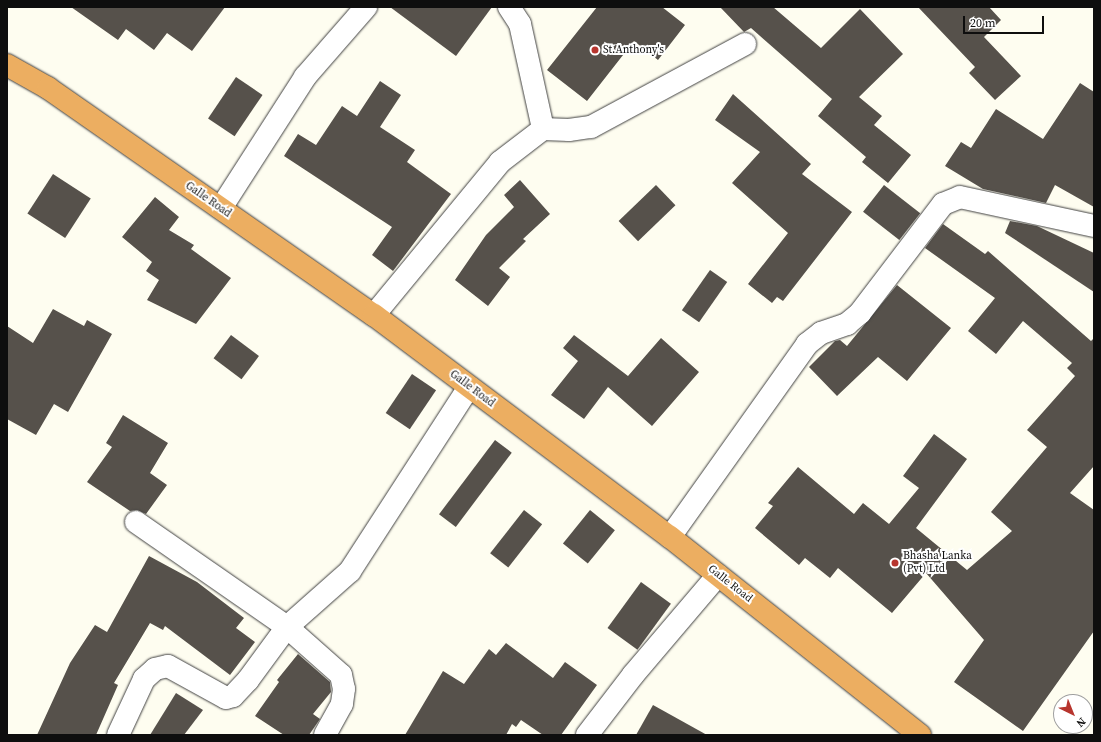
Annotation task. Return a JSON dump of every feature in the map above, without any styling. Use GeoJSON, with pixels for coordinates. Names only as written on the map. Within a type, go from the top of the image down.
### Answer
{"type":"FeatureCollection","features":[{"type":"Feature","properties":{"kind":"highway","name":"Galle Road"},"geometry":{"type":"LineString","coordinates":[[7,65],[48,88],[374,316],[670,537],[920,735]]}},
{"type":"Feature","properties":{"kind":"street"},"geometry":{"type":"LineString","coordinates":[[220,208],[305,77],[366,7]]}},
{"type":"Feature","properties":{"kind":"street"},"geometry":{"type":"LineString","coordinates":[[509,7],[520,24],[543,129]]}},
{"type":"Feature","properties":{"kind":"street"},"geometry":{"type":"LineString","coordinates":[[374,316],[500,162],[543,129],[569,130],[591,127],[746,44]]}},
{"type":"Feature","properties":{"kind":"street"},"geometry":{"type":"LineString","coordinates":[[670,537],[807,344],[821,333],[847,324],[860,313],[943,204],[960,197],[1094,226]]}},
{"type":"Feature","properties":{"kind":"street"},"geometry":{"type":"LineString","coordinates":[[118,735],[144,679],[155,669],[168,666],[226,698],[233,696],[248,680],[287,627],[350,571],[469,387]]}},
{"type":"Feature","properties":{"kind":"street"},"geometry":{"type":"LineString","coordinates":[[136,522],[287,627],[341,675],[344,689],[342,704],[325,735]]}},
{"type":"Feature","properties":{"kind":"street"},"geometry":{"type":"LineString","coordinates":[[586,735],[633,675],[718,575]]}},
{"type":"Feature","properties":{"kind":"building"},"geometry":{"type":"Polygon","coordinates":[[[71,7],[225,7],[192,51],[167,33],[154,50],[126,29],[118,40],[71,7]]]}},
{"type":"Feature","properties":{"kind":"building"},"geometry":{"type":"Polygon","coordinates":[[[390,7],[492,7],[456,56],[390,7]]]}},
{"type":"Feature","properties":{"kind":"building","name":"St.Anthony's"},"geometry":{"type":"Polygon","coordinates":[[[597,7],[662,7],[685,25],[658,60],[634,41],[587,101],[547,70],[597,7]]]}},
{"type":"Feature","properties":{"kind":"building"},"geometry":{"type":"Polygon","coordinates":[[[720,7],[773,7],[821,48],[860,9],[903,54],[859,97],[882,116],[874,125],[911,155],[888,183],[862,162],[866,157],[818,116],[832,99],[751,28],[744,32],[720,7]]]}},
{"type":"Feature","properties":{"kind":"building"},"geometry":{"type":"Polygon","coordinates":[[[918,7],[989,7],[1001,20],[984,37],[1021,76],[995,100],[969,73],[975,67],[918,7]]]}},
{"type":"Feature","properties":{"kind":"building"},"geometry":{"type":"Polygon","coordinates":[[[236,77],[263,95],[235,136],[208,118],[236,77]]]}},
{"type":"Feature","properties":{"kind":"building"},"geometry":{"type":"Polygon","coordinates":[[[380,81],[401,95],[380,127],[415,150],[407,162],[451,194],[393,271],[372,255],[392,227],[284,156],[298,134],[316,145],[342,106],[357,116],[380,81]]]}},
{"type":"Feature","properties":{"kind":"building"},"geometry":{"type":"Polygon","coordinates":[[[1080,83],[1094,92],[1094,207],[1055,185],[1046,203],[983,189],[945,166],[961,142],[971,148],[996,109],[1043,139],[1080,83]]]}},
{"type":"Feature","properties":{"kind":"building"},"geometry":{"type":"Polygon","coordinates":[[[733,94],[811,164],[802,174],[852,212],[783,301],[777,297],[772,303],[748,284],[788,233],[732,183],[760,152],[715,120],[733,94]]]}},
{"type":"Feature","properties":{"kind":"building"},"geometry":{"type":"Polygon","coordinates":[[[53,174],[91,199],[65,238],[27,213],[53,174]]]}},
{"type":"Feature","properties":{"kind":"building"},"geometry":{"type":"Polygon","coordinates":[[[520,180],[550,214],[523,239],[526,241],[499,268],[510,277],[488,306],[455,280],[486,235],[514,207],[504,195],[520,180]]]}},
{"type":"Feature","properties":{"kind":"building"},"geometry":{"type":"Polygon","coordinates":[[[656,185],[675,205],[638,241],[619,221],[656,185]]]}},
{"type":"Feature","properties":{"kind":"building"},"geometry":{"type":"Polygon","coordinates":[[[884,185],[920,213],[899,240],[863,212],[884,185]]]}},
{"type":"Feature","properties":{"kind":"building"},"geometry":{"type":"Polygon","coordinates":[[[155,197],[179,217],[169,230],[194,245],[191,249],[231,278],[196,324],[147,300],[159,280],[146,271],[152,262],[122,237],[155,197]]]}},
{"type":"Feature","properties":{"kind":"building"},"geometry":{"type":"Polygon","coordinates":[[[1010,221],[1037,226],[1094,253],[1094,292],[1005,233],[1010,221]]]}},
{"type":"Feature","properties":{"kind":"building"},"geometry":{"type":"Polygon","coordinates":[[[943,224],[985,254],[988,251],[1091,341],[1094,338],[1094,466],[1070,493],[1094,510],[1094,631],[1023,731],[954,682],[984,640],[926,573],[892,613],[838,568],[830,578],[805,558],[799,565],[755,528],[773,506],[768,503],[798,467],[854,514],[863,503],[889,524],[919,488],[903,476],[934,434],[967,459],[916,528],[967,570],[1012,531],[991,512],[1047,447],[1027,430],[1075,376],[1067,368],[1072,363],[1023,321],[996,354],[968,331],[995,298],[925,248],[943,224]]]}},
{"type":"Feature","properties":{"kind":"building"},"geometry":{"type":"Polygon","coordinates":[[[710,270],[727,282],[699,322],[682,310],[710,270]]]}},
{"type":"Feature","properties":{"kind":"building"},"geometry":{"type":"Polygon","coordinates":[[[897,285],[951,328],[907,381],[878,357],[837,396],[809,367],[835,341],[840,340],[847,346],[897,285]]]}},
{"type":"Feature","properties":{"kind":"building"},"geometry":{"type":"Polygon","coordinates":[[[53,309],[84,326],[87,320],[112,334],[68,412],[54,404],[36,435],[7,419],[7,326],[33,343],[53,309]]]}},
{"type":"Feature","properties":{"kind":"building"},"geometry":{"type":"Polygon","coordinates":[[[231,335],[259,356],[241,379],[214,358],[231,335]]]}},
{"type":"Feature","properties":{"kind":"building"},"geometry":{"type":"Polygon","coordinates":[[[574,335],[628,376],[661,338],[699,372],[652,426],[608,387],[584,419],[551,395],[578,361],[563,348],[574,335]]]}},
{"type":"Feature","properties":{"kind":"building"},"geometry":{"type":"Polygon","coordinates":[[[412,374],[436,390],[410,429],[386,413],[412,374]]]}},
{"type":"Feature","properties":{"kind":"building"},"geometry":{"type":"Polygon","coordinates":[[[123,415],[168,443],[150,473],[167,485],[146,514],[137,510],[130,511],[87,482],[112,447],[106,443],[123,415]]]}},
{"type":"Feature","properties":{"kind":"building"},"geometry":{"type":"Polygon","coordinates":[[[495,440],[512,453],[456,527],[439,514],[495,440]]]}},
{"type":"Feature","properties":{"kind":"building"},"geometry":{"type":"Polygon","coordinates":[[[524,510],[542,524],[508,568],[490,553],[524,510]]]}},
{"type":"Feature","properties":{"kind":"building"},"geometry":{"type":"Polygon","coordinates":[[[590,510],[615,530],[588,564],[563,543],[590,510]]]}},
{"type":"Feature","properties":{"kind":"building"},"geometry":{"type":"Polygon","coordinates":[[[149,556],[197,582],[244,618],[236,628],[255,642],[230,675],[165,626],[163,630],[150,623],[114,683],[118,685],[96,735],[37,735],[70,663],[95,625],[107,632],[149,556]]]}},
{"type":"Feature","properties":{"kind":"building"},"geometry":{"type":"Polygon","coordinates":[[[641,582],[671,604],[637,650],[607,628],[641,582]]]}},
{"type":"Feature","properties":{"kind":"building"},"geometry":{"type":"Polygon","coordinates":[[[506,643],[553,678],[565,662],[597,685],[561,735],[543,735],[521,720],[516,727],[512,724],[506,735],[405,735],[443,671],[464,684],[489,649],[496,655],[506,643]]]}},
{"type":"Feature","properties":{"kind":"building"},"geometry":{"type":"Polygon","coordinates":[[[298,654],[330,682],[331,692],[313,714],[320,719],[309,735],[284,735],[255,716],[279,682],[277,680],[298,654]]]}},
{"type":"Feature","properties":{"kind":"building"},"geometry":{"type":"Polygon","coordinates":[[[176,693],[203,710],[184,735],[150,735],[176,693]]]}},
{"type":"Feature","properties":{"kind":"building"},"geometry":{"type":"Polygon","coordinates":[[[653,705],[707,735],[636,735],[653,705]]]}},
{"type":"Feature","properties":{"kind":"place","name":"St.Anthony's"},"geometry":{"type":"Point","coordinates":[595,50]}},
{"type":"Feature","properties":{"kind":"place","name":"Bhasha Lanka (Pvt) Ltd"},"geometry":{"type":"Point","coordinates":[895,563]}}]}
